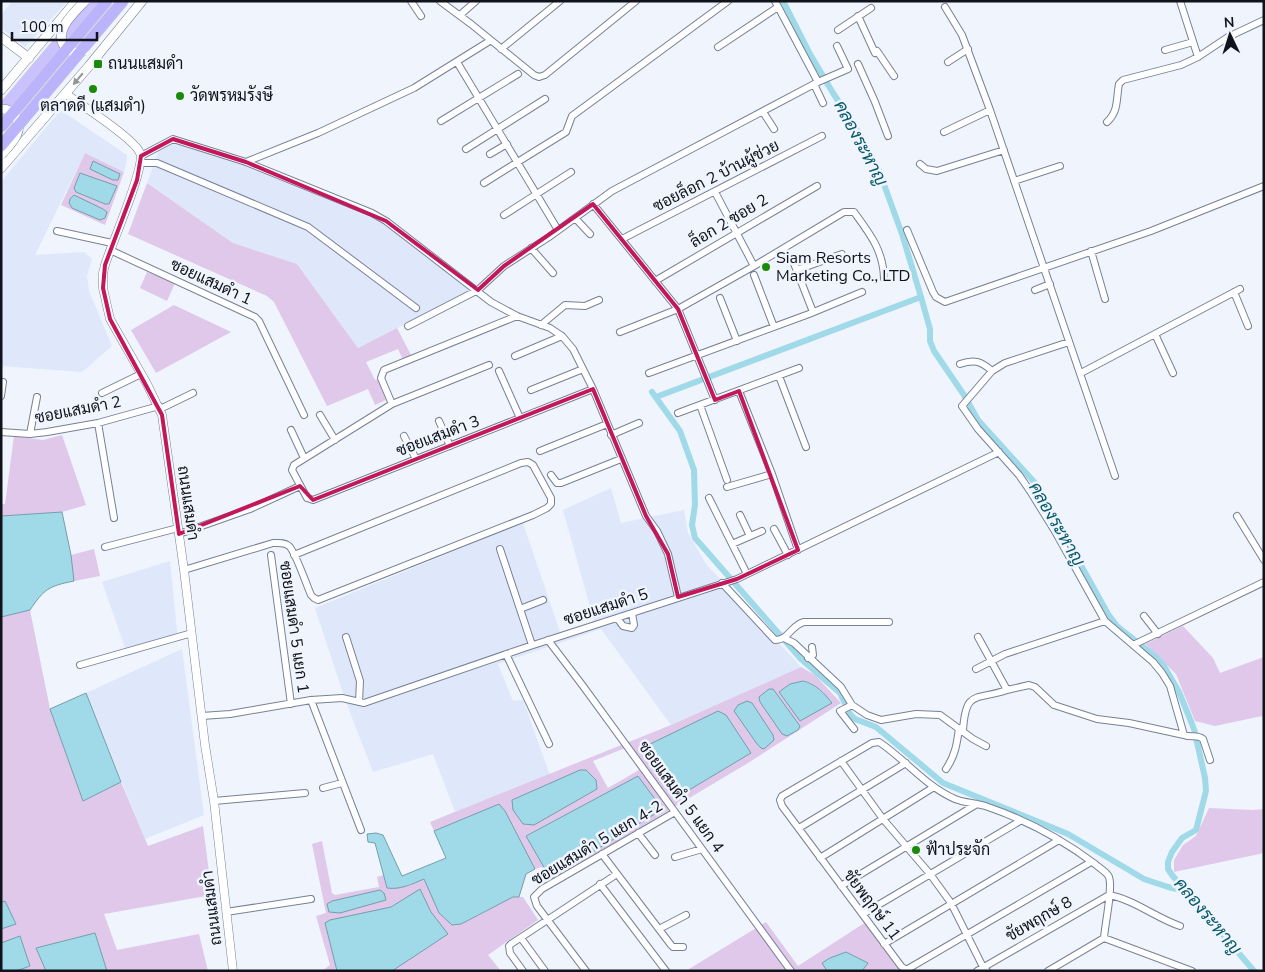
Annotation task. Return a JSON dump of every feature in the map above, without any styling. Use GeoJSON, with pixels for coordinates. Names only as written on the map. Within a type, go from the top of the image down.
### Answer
{"type":"FeatureCollection","features":[{"type":"Feature","properties":{"kind":"highway"},"geometry":{"type":"LineString","coordinates":[[1,109],[93,1]]}},
{"type":"Feature","properties":{"kind":"highway"},"geometry":{"type":"LineString","coordinates":[[1,127],[107,1]]}},
{"type":"Feature","properties":{"kind":"highway"},"geometry":{"type":"LineString","coordinates":[[1,145],[122,1]]}},
{"type":"Feature","properties":{"kind":"main road"},"geometry":{"type":"LineString","coordinates":[[1,90],[76,1]]}},
{"type":"Feature","properties":{"kind":"main road"},"geometry":{"type":"LineString","coordinates":[[85,1],[65,24],[61,33],[65,47],[72,52],[82,52],[91,47],[129,1]]}},
{"type":"Feature","properties":{"kind":"main road"},"geometry":{"type":"LineString","coordinates":[[1,168],[32,130],[66,94],[142,1]]}},
{"type":"Feature","properties":{"kind":"main road"},"geometry":{"type":"LineString","coordinates":[[1,37],[29,58]]}},
{"type":"Feature","properties":{"kind":"main road"},"geometry":{"type":"LineString","coordinates":[[1,109],[10,111],[15,115],[19,126],[17,136],[1,155]]}},
{"type":"Feature","properties":{"kind":"street"},"geometry":{"type":"LineString","coordinates":[[411,1],[421,16]]}},
{"type":"Feature","properties":{"kind":"street"},"geometry":{"type":"LineString","coordinates":[[440,1],[539,77],[545,75],[636,1]]}},
{"type":"Feature","properties":{"kind":"street"},"geometry":{"type":"LineString","coordinates":[[460,15],[476,1]]}},
{"type":"Feature","properties":{"kind":"street"},"geometry":{"type":"LineString","coordinates":[[501,49],[560,1]]}},
{"type":"Feature","properties":{"kind":"street"},"geometry":{"type":"LineString","coordinates":[[484,183],[566,132],[572,116],[728,1]]}},
{"type":"Feature","properties":{"kind":"street"},"geometry":{"type":"LineString","coordinates":[[1180,1],[1198,57]]}},
{"type":"Feature","properties":{"kind":"street"},"geometry":{"type":"LineString","coordinates":[[718,47],[776,4],[821,81],[823,103]]}},
{"type":"Feature","properties":{"kind":"street"},"geometry":{"type":"LineString","coordinates":[[945,7],[968,49],[1115,476]]}},
{"type":"Feature","properties":{"kind":"street"},"geometry":{"type":"LineString","coordinates":[[838,30],[871,8]]}},
{"type":"Feature","properties":{"kind":"street"},"geometry":{"type":"LineString","coordinates":[[858,16],[876,52],[894,76]]}},
{"type":"Feature","properties":{"kind":"street"},"geometry":{"type":"LineString","coordinates":[[1107,122],[1112,118],[1117,108],[1119,84],[1123,80],[1181,65],[1198,57],[1228,37],[1264,20]]}},
{"type":"Feature","properties":{"kind":"street"},"geometry":{"type":"LineString","coordinates":[[246,162],[318,133],[414,88],[488,42]]}},
{"type":"Feature","properties":{"kind":"street"},"geometry":{"type":"LineString","coordinates":[[1165,50],[1192,42]]}},
{"type":"Feature","properties":{"kind":"street"},"geometry":{"type":"LineString","coordinates":[[408,326],[478,290],[504,266],[612,191],[821,81],[848,69],[837,46]]}},
{"type":"Feature","properties":{"kind":"street"},"geometry":{"type":"LineString","coordinates":[[948,62],[968,49]]}},
{"type":"Feature","properties":{"kind":"street"},"geometry":{"type":"LineString","coordinates":[[457,62],[558,230]]}},
{"type":"Feature","properties":{"kind":"street"},"geometry":{"type":"LineString","coordinates":[[858,64],[888,136]]}},
{"type":"Feature","properties":{"kind":"street"},"geometry":{"type":"LineString","coordinates":[[440,121],[518,74]]}},
{"type":"Feature","properties":{"kind":"street"},"geometry":{"type":"LineString","coordinates":[[66,94],[130,140],[136,146],[141,160]]}},
{"type":"Feature","properties":{"kind":"street"},"geometry":{"type":"LineString","coordinates":[[466,149],[545,99]]}},
{"type":"Feature","properties":{"kind":"street"},"geometry":{"type":"LineString","coordinates":[[944,132],[990,110]]}},
{"type":"Feature","properties":{"kind":"street"},"geometry":{"type":"LineString","coordinates":[[763,112],[774,129]]}},
{"type":"Feature","properties":{"kind":"street","name":"ซอยล็อก 2 บ้านผู้ช่วย"},"geometry":{"type":"LineString","coordinates":[[622,240],[822,136]]}},
{"type":"Feature","properties":{"kind":"street"},"geometry":{"type":"LineString","coordinates":[[141,160],[174,139],[246,162],[344,201],[386,221],[478,290],[491,302],[562,336],[573,349],[593,389],[646,516],[657,531],[668,554],[678,597]]}},
{"type":"Feature","properties":{"kind":"street"},"geometry":{"type":"LineString","coordinates":[[490,154],[507,144]]}},
{"type":"Feature","properties":{"kind":"street"},"geometry":{"type":"LineString","coordinates":[[920,164],[926,169],[937,171],[1004,150]]}},
{"type":"Feature","properties":{"kind":"street"},"geometry":{"type":"LineString","coordinates":[[141,160],[157,163],[308,227],[416,308]]}},
{"type":"Feature","properties":{"kind":"street","name":"ถนนแสมดำ"},"geometry":{"type":"LineString","coordinates":[[141,160],[137,180],[111,246],[103,273],[104,298],[110,319],[142,374],[159,408],[184,570],[214,801],[233,971]]}},
{"type":"Feature","properties":{"kind":"street"},"geometry":{"type":"LineString","coordinates":[[1014,181],[1060,166]]}},
{"type":"Feature","properties":{"kind":"street"},"geometry":{"type":"LineString","coordinates":[[504,215],[571,172]]}},
{"type":"Feature","properties":{"kind":"street","name":"ล็อก 2 ซอย 2"},"geometry":{"type":"LineString","coordinates":[[655,281],[817,186]]}},
{"type":"Feature","properties":{"kind":"street"},"geometry":{"type":"LineString","coordinates":[[907,230],[933,292],[941,301],[952,300],[1151,230],[1264,186]]}},
{"type":"Feature","properties":{"kind":"street"},"geometry":{"type":"LineString","coordinates":[[715,192],[754,266]]}},
{"type":"Feature","properties":{"kind":"street"},"geometry":{"type":"LineString","coordinates":[[593,204],[678,309],[715,400]]}},
{"type":"Feature","properties":{"kind":"street"},"geometry":{"type":"LineString","coordinates":[[620,332],[678,309],[844,212],[854,212],[876,245],[884,265],[884,278]]}},
{"type":"Feature","properties":{"kind":"street"},"geometry":{"type":"LineString","coordinates":[[575,218],[590,234]]}},
{"type":"Feature","properties":{"kind":"street","name":"ซอยแสมดำ 1"},"geometry":{"type":"LineString","coordinates":[[57,231],[111,246],[255,317],[304,415]]}},
{"type":"Feature","properties":{"kind":"street"},"geometry":{"type":"LineString","coordinates":[[531,248],[554,273]]}},
{"type":"Feature","properties":{"kind":"street"},"geometry":{"type":"LineString","coordinates":[[1091,251],[1106,299]]}},
{"type":"Feature","properties":{"kind":"street"},"geometry":{"type":"LineString","coordinates":[[797,270],[842,254]]}},
{"type":"Feature","properties":{"kind":"street"},"geometry":{"type":"LineString","coordinates":[[793,261],[813,312]]}},
{"type":"Feature","properties":{"kind":"street"},"geometry":{"type":"LineString","coordinates":[[754,275],[774,327]]}},
{"type":"Feature","properties":{"kind":"street"},"geometry":{"type":"LineString","coordinates":[[1035,290],[1050,284]]}},
{"type":"Feature","properties":{"kind":"street"},"geometry":{"type":"LineString","coordinates":[[1081,373],[1237,290],[1248,326]]}},
{"type":"Feature","properties":{"kind":"street"},"geometry":{"type":"LineString","coordinates":[[649,373],[862,292]]}},
{"type":"Feature","properties":{"kind":"street"},"geometry":{"type":"LineString","coordinates":[[720,298],[737,340]]}},
{"type":"Feature","properties":{"kind":"street"},"geometry":{"type":"LineString","coordinates":[[541,325],[564,305],[585,306],[599,300]]}},
{"type":"Feature","properties":{"kind":"street"},"geometry":{"type":"LineString","coordinates":[[392,404],[381,378],[384,370],[517,316]]}},
{"type":"Feature","properties":{"kind":"street"},"geometry":{"type":"LineString","coordinates":[[1155,334],[1173,373]]}},
{"type":"Feature","properties":{"kind":"street"},"geometry":{"type":"LineString","coordinates":[[515,356],[562,336]]}},
{"type":"Feature","properties":{"kind":"street"},"geometry":{"type":"LineString","coordinates":[[1069,342],[1005,364],[992,371],[962,406],[970,419],[1019,475],[1030,491],[1056,533],[1105,621],[1137,644],[1162,673],[1170,686],[1187,736]]}},
{"type":"Feature","properties":{"kind":"street"},"geometry":{"type":"LineString","coordinates":[[960,364],[976,360],[983,362],[992,371]]}},
{"type":"Feature","properties":{"kind":"street"},"geometry":{"type":"LineString","coordinates":[[105,546],[178,531],[250,509],[300,486],[292,467],[304,458],[392,404],[489,365]]}},
{"type":"Feature","properties":{"kind":"street"},"geometry":{"type":"LineString","coordinates":[[678,413],[799,368]]}},
{"type":"Feature","properties":{"kind":"street"},"geometry":{"type":"LineString","coordinates":[[531,390],[582,369]]}},
{"type":"Feature","properties":{"kind":"street"},"geometry":{"type":"LineString","coordinates":[[499,371],[520,418]]}},
{"type":"Feature","properties":{"kind":"street"},"geometry":{"type":"LineString","coordinates":[[102,393],[142,374]]}},
{"type":"Feature","properties":{"kind":"street"},"geometry":{"type":"LineString","coordinates":[[779,376],[806,447]]}},
{"type":"Feature","properties":{"kind":"street"},"geometry":{"type":"LineString","coordinates":[[1,396],[3,382]]}},
{"type":"Feature","properties":{"kind":"street","name":"ซอยแสมดำ 3"},"geometry":{"type":"LineString","coordinates":[[300,486],[307,498],[312,500],[593,389]]}},
{"type":"Feature","properties":{"kind":"street"},"geometry":{"type":"LineString","coordinates":[[739,391],[772,474],[798,550]]}},
{"type":"Feature","properties":{"kind":"street","name":"ซอยแสมดำ 2"},"geometry":{"type":"LineString","coordinates":[[1,432],[30,434],[98,424],[159,408],[193,393]]}},
{"type":"Feature","properties":{"kind":"street"},"geometry":{"type":"LineString","coordinates":[[30,434],[37,397]]}},
{"type":"Feature","properties":{"kind":"street"},"geometry":{"type":"LineString","coordinates":[[700,405],[727,480]]}},
{"type":"Feature","properties":{"kind":"street"},"geometry":{"type":"LineString","coordinates":[[320,415],[335,440]]}},
{"type":"Feature","properties":{"kind":"street"},"geometry":{"type":"LineString","coordinates":[[438,421],[450,446]]}},
{"type":"Feature","properties":{"kind":"street"},"geometry":{"type":"LineString","coordinates":[[612,435],[639,423]]}},
{"type":"Feature","properties":{"kind":"street"},"geometry":{"type":"LineString","coordinates":[[98,424],[114,518]]}},
{"type":"Feature","properties":{"kind":"street"},"geometry":{"type":"LineString","coordinates":[[540,451],[607,424]]}},
{"type":"Feature","properties":{"kind":"street"},"geometry":{"type":"LineString","coordinates":[[290,430],[304,458]]}},
{"type":"Feature","properties":{"kind":"street"},"geometry":{"type":"LineString","coordinates":[[404,436],[416,459]]}},
{"type":"Feature","properties":{"kind":"street","name":"ซอยแสมดำ 5"},"geometry":{"type":"LineString","coordinates":[[202,716],[230,714],[312,700],[342,698],[364,703],[532,645],[737,578],[999,452]]}},
{"type":"Feature","properties":{"kind":"street"},"geometry":{"type":"LineString","coordinates":[[551,475],[557,483],[561,483],[621,459]]}},
{"type":"Feature","properties":{"kind":"street"},"geometry":{"type":"LineString","coordinates":[[184,570],[273,543],[283,543],[291,547],[294,555],[311,595],[318,600],[547,508],[551,504],[551,498],[533,465],[528,462],[521,463],[294,555]]}},
{"type":"Feature","properties":{"kind":"street"},"geometry":{"type":"LineString","coordinates":[[727,487],[772,474]]}},
{"type":"Feature","properties":{"kind":"street"},"geometry":{"type":"LineString","coordinates":[[708,498],[747,574]]}},
{"type":"Feature","properties":{"kind":"street"},"geometry":{"type":"LineString","coordinates":[[740,515],[750,536]]}},
{"type":"Feature","properties":{"kind":"street"},"geometry":{"type":"LineString","coordinates":[[1237,516],[1264,560]]}},
{"type":"Feature","properties":{"kind":"street"},"geometry":{"type":"LineString","coordinates":[[774,529],[788,555]]}},
{"type":"Feature","properties":{"kind":"street"},"geometry":{"type":"LineString","coordinates":[[732,544],[762,531]]}},
{"type":"Feature","properties":{"kind":"street"},"geometry":{"type":"LineString","coordinates":[[500,549],[532,645]]}},
{"type":"Feature","properties":{"kind":"street","name":"ซอยแสมดำ 5 แยก 1"},"geometry":{"type":"LineString","coordinates":[[270,555],[291,704]]}},
{"type":"Feature","properties":{"kind":"street"},"geometry":{"type":"LineString","coordinates":[[1137,644],[1264,582]]}},
{"type":"Feature","properties":{"kind":"street"},"geometry":{"type":"LineString","coordinates":[[722,583],[774,640],[784,638],[791,641],[841,687],[852,705],[867,715],[881,720],[916,714],[940,715],[986,746]]}},
{"type":"Feature","properties":{"kind":"street"},"geometry":{"type":"LineString","coordinates":[[520,609],[543,600]]}},
{"type":"Feature","properties":{"kind":"street"},"geometry":{"type":"LineString","coordinates":[[617,618],[623,626],[632,628],[634,625],[632,613]]}},
{"type":"Feature","properties":{"kind":"street"},"geometry":{"type":"LineString","coordinates":[[1144,616],[1158,634]]}},
{"type":"Feature","properties":{"kind":"street"},"geometry":{"type":"LineString","coordinates":[[976,669],[1005,654],[1105,621]]}},
{"type":"Feature","properties":{"kind":"street"},"geometry":{"type":"LineString","coordinates":[[784,638],[796,625],[804,622],[889,622]]}},
{"type":"Feature","properties":{"kind":"street"},"geometry":{"type":"LineString","coordinates":[[80,665],[192,633]]}},
{"type":"Feature","properties":{"kind":"street"},"geometry":{"type":"LineString","coordinates":[[346,637],[360,681],[359,702]]}},
{"type":"Feature","properties":{"kind":"street"},"geometry":{"type":"LineString","coordinates":[[978,637],[1008,690]]}},
{"type":"Feature","properties":{"kind":"street","name":"ซอยแสมดำ 5 แยก 4"},"geometry":{"type":"LineString","coordinates":[[548,640],[791,971]]}},
{"type":"Feature","properties":{"kind":"street"},"geometry":{"type":"LineString","coordinates":[[808,658],[813,655],[812,646]]}},
{"type":"Feature","properties":{"kind":"street"},"geometry":{"type":"LineString","coordinates":[[506,654],[549,744]]}},
{"type":"Feature","properties":{"kind":"street"},"geometry":{"type":"LineString","coordinates":[[946,769],[956,749],[967,705],[980,696],[1029,685],[1054,704],[1096,720],[1129,723],[1187,736],[1197,736],[1203,739],[1210,760]]}},
{"type":"Feature","properties":{"kind":"street"},"geometry":{"type":"LineString","coordinates":[[312,700],[361,830]]}},
{"type":"Feature","properties":{"kind":"street"},"geometry":{"type":"LineString","coordinates":[[852,705],[840,711],[854,729]]}},
{"type":"Feature","properties":{"kind":"street"},"geometry":{"type":"LineString","coordinates":[[985,969],[951,904],[930,874],[883,819],[841,761],[876,741],[881,743],[934,787],[957,800],[991,808],[1059,840],[1108,876],[1109,895],[1104,938]]}},
{"type":"Feature","properties":{"kind":"street","name":"ชัยพฤกษ์ 11"},"geometry":{"type":"LineString","coordinates":[[841,761],[780,798],[780,802],[798,828],[903,969],[906,970],[968,935]]}},
{"type":"Feature","properties":{"kind":"street"},"geometry":{"type":"LineString","coordinates":[[798,828],[906,763]]}},
{"type":"Feature","properties":{"kind":"street"},"geometry":{"type":"LineString","coordinates":[[323,788],[342,782]]}},
{"type":"Feature","properties":{"kind":"street"},"geometry":{"type":"LineString","coordinates":[[820,858],[934,787]]}},
{"type":"Feature","properties":{"kind":"street"},"geometry":{"type":"LineString","coordinates":[[214,801],[305,793]]}},
{"type":"Feature","properties":{"kind":"street"},"geometry":{"type":"LineString","coordinates":[[841,886],[977,804]]}},
{"type":"Feature","properties":{"kind":"street","name":"ซอยแสมดำ 5 แยก 4-2"},"geometry":{"type":"LineString","coordinates":[[586,971],[534,903],[534,897],[602,854],[675,812]]}},
{"type":"Feature","properties":{"kind":"street"},"geometry":{"type":"LineString","coordinates":[[863,914],[1020,821]]}},
{"type":"Feature","properties":{"kind":"street"},"geometry":{"type":"LineString","coordinates":[[638,833],[655,855]]}},
{"type":"Feature","properties":{"kind":"street"},"geometry":{"type":"LineString","coordinates":[[884,944],[1059,840]]}},
{"type":"Feature","properties":{"kind":"street"},"geometry":{"type":"LineString","coordinates":[[675,857],[702,849]]}},
{"type":"Feature","properties":{"kind":"street"},"geometry":{"type":"LineString","coordinates":[[602,854],[671,945],[683,947]]}},
{"type":"Feature","properties":{"kind":"street"},"geometry":{"type":"LineString","coordinates":[[968,935],[1091,862]]}},
{"type":"Feature","properties":{"kind":"street"},"geometry":{"type":"LineString","coordinates":[[523,971],[510,953],[509,946],[617,874]]}},
{"type":"Feature","properties":{"kind":"street"},"geometry":{"type":"LineString","coordinates":[[600,884],[666,971]]}},
{"type":"Feature","properties":{"kind":"street"},"geometry":{"type":"LineString","coordinates":[[1109,895],[1125,899],[1164,920],[1180,926]]}},
{"type":"Feature","properties":{"kind":"street","name":"ชัยพฤกษ์ 8"},"geometry":{"type":"LineString","coordinates":[[977,971],[985,969],[1109,895]]}},
{"type":"Feature","properties":{"kind":"street"},"geometry":{"type":"LineString","coordinates":[[226,912],[311,899]]}},
{"type":"Feature","properties":{"kind":"street"},"geometry":{"type":"LineString","coordinates":[[659,929],[686,915]]}},
{"type":"Feature","properties":{"kind":"street"},"geometry":{"type":"LineString","coordinates":[[521,938],[545,971]]}},
{"type":"Feature","properties":{"kind":"street"},"geometry":{"type":"LineString","coordinates":[[1048,971],[1104,938]]}},
{"type":"Feature","properties":{"kind":"street"},"geometry":{"type":"LineString","coordinates":[[1104,938],[1192,971]]}},
{"type":"Feature","properties":{"kind":"highlighted area"},"geometry":{"type":"Polygon","coordinates":[[[173,139],[246,162],[386,221],[478,290],[504,266],[593,204],[678,309],[715,400],[739,391],[798,550],[737,579],[678,597],[668,554],[646,516],[593,389],[313,500],[300,486],[179,534],[162,415],[110,319],[103,288],[105,265],[137,180],[141,156],[173,139]]]}},
{"type":"Feature","properties":{"kind":"shaded area"},"geometry":{"type":"Polygon","coordinates":[[[12,1],[67,2],[25,47],[1,28],[1,15],[12,1]]]}},
{"type":"Feature","properties":{"kind":"shaded area"},"geometry":{"type":"Polygon","coordinates":[[[62,111],[127,155],[127,159],[124,172],[85,153],[35,255],[84,252],[92,259],[87,276],[89,291],[112,346],[82,372],[1,366],[1,182],[58,113],[62,111]]]}},
{"type":"Feature","properties":{"kind":"shaded area"},"geometry":{"type":"Polygon","coordinates":[[[172,142],[242,164],[382,222],[473,290],[358,348],[297,264],[233,243],[147,183],[159,150],[172,142]]]}},
{"type":"Feature","properties":{"kind":"shaded area"},"geometry":{"type":"Polygon","coordinates":[[[85,153],[124,172],[105,225],[61,205],[85,153]],[[116,186],[76,192],[105,204],[109,204],[116,186]]]}},
{"type":"Feature","properties":{"kind":"shaded area"},"geometry":{"type":"Polygon","coordinates":[[[147,183],[233,243],[297,264],[358,348],[397,328],[412,357],[403,360],[398,349],[366,362],[375,380],[379,379],[386,400],[375,405],[368,389],[327,406],[274,302],[267,296],[128,234],[147,183]]]}},
{"type":"Feature","properties":{"kind":"shaded area"},"geometry":{"type":"Polygon","coordinates":[[[147,272],[175,283],[167,301],[140,288],[147,272]]]}},
{"type":"Feature","properties":{"kind":"shaded area"},"geometry":{"type":"Polygon","coordinates":[[[174,305],[231,332],[156,373],[131,330],[174,305]]]}},
{"type":"Feature","properties":{"kind":"shaded area"},"geometry":{"type":"Polygon","coordinates":[[[62,435],[86,505],[62,512],[1,516],[1,504],[5,504],[14,436],[43,440],[62,435]]]}},
{"type":"Feature","properties":{"kind":"shaded area"},"geometry":{"type":"Polygon","coordinates":[[[611,488],[621,523],[684,510],[688,533],[706,564],[801,667],[671,725],[601,629],[498,664],[513,701],[523,700],[550,775],[455,812],[433,754],[373,772],[346,702],[315,608],[523,523],[560,632],[594,621],[563,510],[611,488]]]}},
{"type":"Feature","properties":{"kind":"shaded area"},"geometry":{"type":"Polygon","coordinates":[[[94,549],[100,576],[74,581],[71,555],[94,549]]]}},
{"type":"Feature","properties":{"kind":"shaded area"},"geometry":{"type":"Polygon","coordinates":[[[170,561],[178,640],[128,656],[102,582],[170,561]]]}},
{"type":"Feature","properties":{"kind":"shaded area"},"geometry":{"type":"Polygon","coordinates":[[[30,610],[50,709],[83,801],[121,782],[148,846],[203,826],[212,895],[104,914],[117,950],[199,934],[208,971],[107,971],[95,933],[37,948],[46,971],[16,971],[30,966],[20,937],[1,943],[1,929],[16,924],[5,901],[1,902],[1,617],[30,610]]]}},
{"type":"Feature","properties":{"kind":"shaded area"},"geometry":{"type":"Polygon","coordinates":[[[1183,626],[1213,658],[1220,673],[1264,657],[1264,727],[1262,716],[1215,726],[1195,721],[1176,674],[1145,644],[1183,626]]]}},
{"type":"Feature","properties":{"kind":"shaded area"},"geometry":{"type":"Polygon","coordinates":[[[182,649],[204,815],[145,839],[86,693],[182,649]]]}},
{"type":"Feature","properties":{"kind":"shaded area"},"geometry":{"type":"Polygon","coordinates":[[[801,667],[815,675],[841,703],[748,763],[550,881],[542,867],[535,869],[505,811],[499,804],[434,831],[430,822],[671,725],[801,667]],[[803,681],[790,684],[780,692],[824,693],[811,683],[803,681]],[[625,748],[593,761],[608,788],[639,770],[625,748]],[[638,777],[527,835],[553,876],[660,810],[638,777]]]}},
{"type":"Feature","properties":{"kind":"shaded area"},"geometry":{"type":"Polygon","coordinates":[[[1209,808],[1264,809],[1264,853],[1174,872],[1174,860],[1183,845],[1196,836],[1209,808]]]}},
{"type":"Feature","properties":{"kind":"shaded area"},"geometry":{"type":"Polygon","coordinates":[[[322,841],[332,893],[335,895],[379,887],[377,877],[384,875],[387,888],[409,886],[424,878],[439,913],[452,925],[461,924],[513,897],[523,897],[538,920],[488,955],[501,971],[392,971],[447,934],[431,912],[420,890],[391,907],[326,923],[337,971],[322,971],[330,965],[316,916],[326,913],[312,844],[322,841]]]}},
{"type":"Feature","properties":{"kind":"shaded area"},"geometry":{"type":"Polygon","coordinates":[[[766,922],[798,966],[866,922],[902,971],[862,971],[868,963],[846,952],[825,969],[827,971],[690,971],[689,969],[766,922]]]}},
{"type":"Feature","properties":{"kind":"water"},"geometry":{"type":"Polygon","coordinates":[[[93,161],[120,174],[118,180],[113,180],[90,169],[93,161]]]}},
{"type":"Feature","properties":{"kind":"water"},"geometry":{"type":"Polygon","coordinates":[[[80,173],[117,186],[109,204],[76,192],[74,188],[80,173]]]}},
{"type":"Feature","properties":{"kind":"water"},"geometry":{"type":"Polygon","coordinates":[[[74,195],[103,209],[107,212],[105,218],[100,220],[72,208],[69,203],[74,195]]]}},
{"type":"Feature","properties":{"kind":"water"},"geometry":{"type":"Polygon","coordinates":[[[62,512],[74,581],[53,587],[43,593],[30,610],[1,617],[1,516],[62,512]]]}},
{"type":"Feature","properties":{"kind":"water"},"geometry":{"type":"Polygon","coordinates":[[[803,681],[808,682],[823,692],[832,703],[800,721],[779,692],[790,684],[803,681]]]}},
{"type":"Feature","properties":{"kind":"water"},"geometry":{"type":"Polygon","coordinates":[[[769,689],[773,689],[800,726],[798,730],[787,736],[782,734],[760,702],[759,697],[769,689]]]}},
{"type":"Feature","properties":{"kind":"water"},"geometry":{"type":"Polygon","coordinates":[[[86,693],[121,782],[83,801],[50,709],[86,693]]]}},
{"type":"Feature","properties":{"kind":"water"},"geometry":{"type":"Polygon","coordinates":[[[747,701],[752,703],[773,735],[774,740],[764,749],[757,744],[734,711],[738,705],[747,701]]]}},
{"type":"Feature","properties":{"kind":"water"},"geometry":{"type":"Polygon","coordinates":[[[718,711],[726,715],[751,753],[679,796],[675,793],[646,750],[646,746],[718,711]]]}},
{"type":"Feature","properties":{"kind":"water"},"geometry":{"type":"Polygon","coordinates":[[[580,770],[586,770],[596,780],[597,789],[534,825],[523,824],[513,810],[512,800],[580,770]]]}},
{"type":"Feature","properties":{"kind":"water"},"geometry":{"type":"Polygon","coordinates":[[[638,776],[660,806],[658,812],[553,876],[549,876],[526,836],[638,776]]]}},
{"type":"Feature","properties":{"kind":"water"},"geometry":{"type":"Polygon","coordinates":[[[499,804],[505,811],[535,869],[526,874],[519,897],[513,897],[461,924],[452,925],[439,913],[424,879],[411,885],[387,888],[375,843],[368,842],[367,834],[376,833],[383,835],[402,876],[446,858],[434,831],[499,804]]]}},
{"type":"Feature","properties":{"kind":"water"},"geometry":{"type":"Polygon","coordinates":[[[420,889],[431,912],[448,934],[392,971],[337,971],[325,923],[330,920],[391,907],[420,889]]]}},
{"type":"Feature","properties":{"kind":"water"},"geometry":{"type":"Polygon","coordinates":[[[380,890],[384,893],[386,900],[340,913],[329,912],[327,904],[332,901],[380,890]]]}},
{"type":"Feature","properties":{"kind":"water"},"geometry":{"type":"Polygon","coordinates":[[[5,901],[16,924],[1,929],[1,902],[5,901]]]}},
{"type":"Feature","properties":{"kind":"water"},"geometry":{"type":"Polygon","coordinates":[[[95,933],[107,971],[46,971],[36,948],[95,933]]]}},
{"type":"Feature","properties":{"kind":"water"},"geometry":{"type":"Polygon","coordinates":[[[20,936],[30,966],[16,971],[1,971],[1,943],[20,936]]]}},
{"type":"Feature","properties":{"kind":"water"},"geometry":{"type":"Polygon","coordinates":[[[846,952],[868,963],[862,971],[827,971],[822,963],[846,952]]]}},
{"type":"Feature","properties":{"kind":"waterway","name":"คลองระหาญ"},"geometry":{"type":"LineString","coordinates":[[783,1],[810,54],[853,123],[878,168],[902,234],[930,329],[930,341],[934,351],[964,395],[978,420],[1036,484],[1108,614],[1117,626],[1156,657],[1164,666],[1179,692],[1194,729],[1206,791],[1196,830],[1182,838],[1172,852],[1168,862],[1168,869],[1254,971]]}},
{"type":"Feature","properties":{"kind":"waterway"},"geometry":{"type":"LineString","coordinates":[[656,397],[921,297]]}},
{"type":"Feature","properties":{"kind":"waterway"},"geometry":{"type":"LineString","coordinates":[[652,392],[680,431],[694,470],[695,505],[692,525],[695,538],[801,659],[840,693],[850,714],[855,719],[876,727],[943,783],[1068,834],[1144,879],[1185,891]]}},
{"type":"Feature","properties":{"kind":"place","name":"ถนนแสมดำ"},"geometry":{"type":"Point","coordinates":[98,64]}},
{"type":"Feature","properties":{"kind":"place","name":"ตลาดดี (แสมดำ)"},"geometry":{"type":"Point","coordinates":[93,89]}},
{"type":"Feature","properties":{"kind":"place","name":"วัดพรหมรังษี"},"geometry":{"type":"Point","coordinates":[180,96]}},
{"type":"Feature","properties":{"kind":"place","name":"Siam Resorts Marketing Co., LTD"},"geometry":{"type":"Point","coordinates":[766,267]}},
{"type":"Feature","properties":{"kind":"place","name":"ฟ้าประจัก"},"geometry":{"type":"Point","coordinates":[916,850]}}]}
